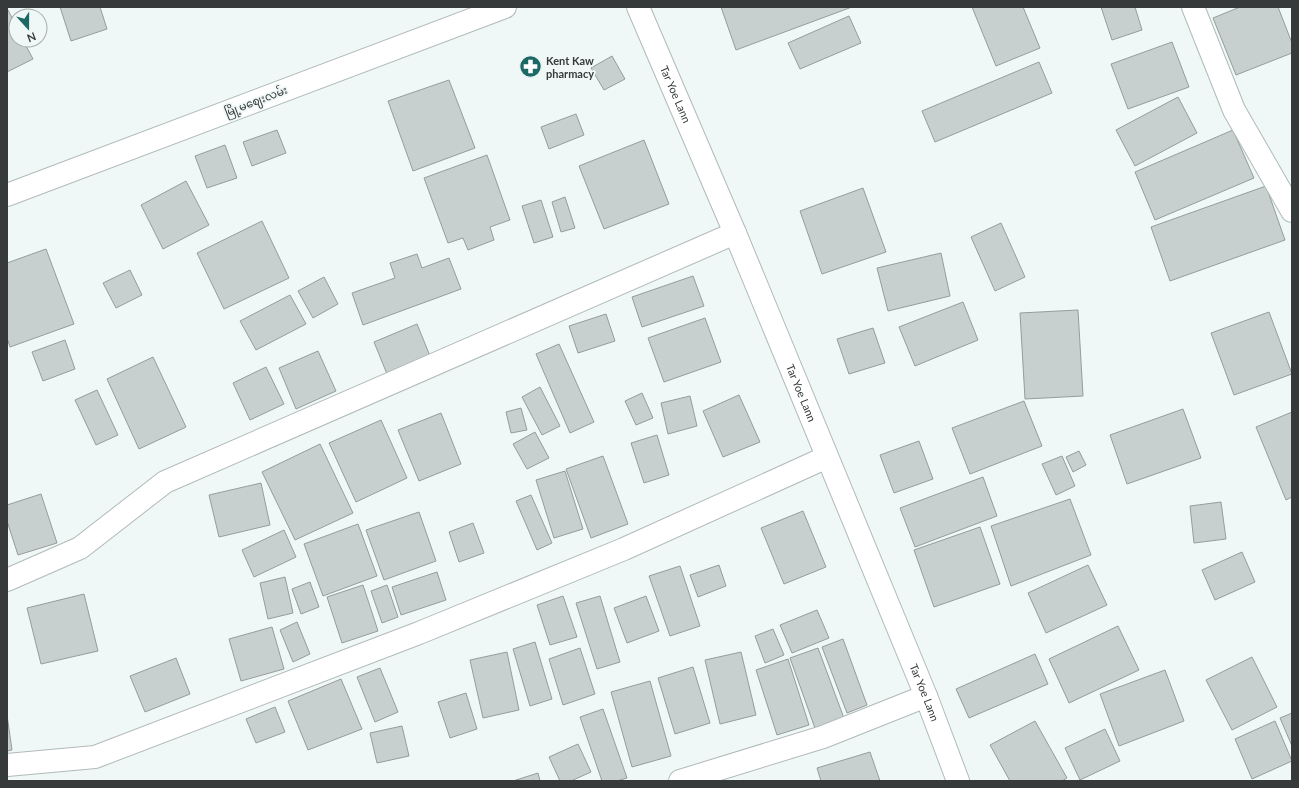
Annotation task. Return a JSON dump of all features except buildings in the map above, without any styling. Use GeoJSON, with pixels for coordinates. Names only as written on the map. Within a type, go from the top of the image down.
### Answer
{"type":"FeatureCollection","features":[{"type":"Feature","properties":{"kind":"street","name":"မြို့မဈေးလမ်း"},"geometry":{"type":"LineString","coordinates":[[7,195],[506,7]]}},
{"type":"Feature","properties":{"kind":"street","name":"Tar Yoe Lann"},"geometry":{"type":"LineString","coordinates":[[638,7],[735,233],[926,696],[958,781]]}},
{"type":"Feature","properties":{"kind":"street"},"geometry":{"type":"LineString","coordinates":[[1193,7],[1234,110],[1292,211]]}},
{"type":"Feature","properties":{"kind":"street"},"geometry":{"type":"LineString","coordinates":[[7,580],[80,548],[165,482],[735,233]]}},
{"type":"Feature","properties":{"kind":"street"},"geometry":{"type":"LineString","coordinates":[[7,765],[95,757],[419,633],[617,552],[827,456]]}},
{"type":"Feature","properties":{"kind":"street"},"geometry":{"type":"LineString","coordinates":[[680,781],[823,737],[926,696]]}},
{"type":"Feature","properties":{"kind":"place","name":"Kent Kaw pharmacy"},"geometry":{"type":"Point","coordinates":[530,67]}}]}
